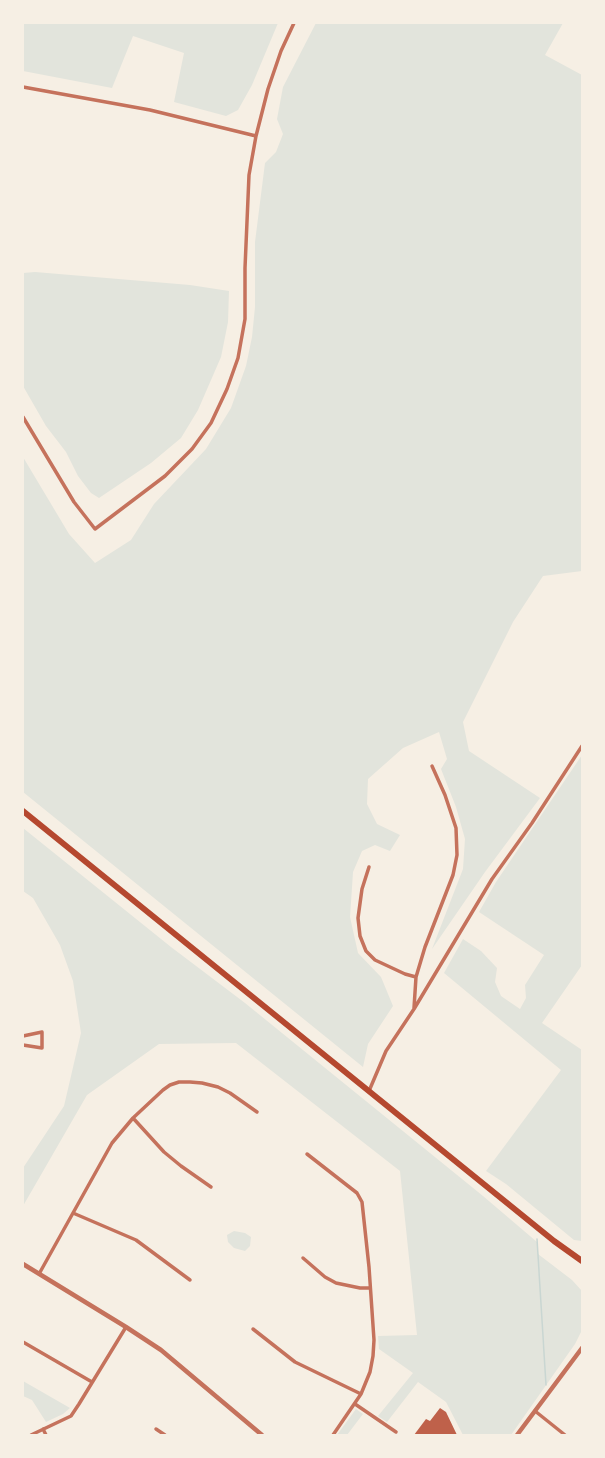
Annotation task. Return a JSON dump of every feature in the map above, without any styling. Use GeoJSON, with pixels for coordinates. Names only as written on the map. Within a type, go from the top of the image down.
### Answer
{"type":"FeatureCollection","features":[{"type":"Feature","properties":{"kind":"highway"},"geometry":{"type":"LineString","coordinates":[[23,811],[582,1263]]}},
{"type":"Feature","properties":{"kind":"street"},"geometry":{"type":"LineString","coordinates":[[23,417],[74,502],[95,529],[165,476],[192,449],[211,423],[227,390],[238,358],[245,318],[245,268],[249,175],[256,136],[268,89],[294,23]]}},
{"type":"Feature","properties":{"kind":"street"},"geometry":{"type":"LineString","coordinates":[[23,87],[150,110],[256,136]]}},
{"type":"Feature","properties":{"kind":"street"},"geometry":{"type":"LineString","coordinates":[[369,1091],[386,1051],[414,1009],[492,879],[532,823],[582,746]]}},
{"type":"Feature","properties":{"kind":"street"},"geometry":{"type":"LineString","coordinates":[[414,1009],[416,977],[425,947],[453,875],[457,855],[456,828],[445,795],[432,766]]}},
{"type":"Feature","properties":{"kind":"street"},"geometry":{"type":"LineString","coordinates":[[369,867],[362,889],[358,918],[360,936],[366,951],[375,960],[405,974],[416,977]]}},
{"type":"Feature","properties":{"kind":"street"},"geometry":{"type":"LineString","coordinates":[[23,1036],[42,1032],[42,1048],[23,1045]]}},
{"type":"Feature","properties":{"kind":"street"},"geometry":{"type":"LineString","coordinates":[[39,1274],[112,1143],[133,1118],[163,1090],[170,1085],[179,1082],[190,1082],[218,1087],[230,1093],[257,1112]]}},
{"type":"Feature","properties":{"kind":"street"},"geometry":{"type":"LineString","coordinates":[[133,1118],[164,1152],[211,1187]]}},
{"type":"Feature","properties":{"kind":"street"},"geometry":{"type":"LineString","coordinates":[[307,1154],[357,1193],[362,1202],[370,1288],[374,1340],[370,1372],[361,1394],[333,1435]]}},
{"type":"Feature","properties":{"kind":"street"},"geometry":{"type":"LineString","coordinates":[[73,1213],[136,1240],[190,1280]]}},
{"type":"Feature","properties":{"kind":"street"},"geometry":{"type":"LineString","coordinates":[[303,1258],[325,1277],[336,1283],[360,1288],[370,1288]]}},
{"type":"Feature","properties":{"kind":"street"},"geometry":{"type":"LineString","coordinates":[[23,1264],[161,1350],[261,1435]]}},
{"type":"Feature","properties":{"kind":"street"},"geometry":{"type":"LineString","coordinates":[[31,1435],[71,1416],[126,1327]]}},
{"type":"Feature","properties":{"kind":"street"},"geometry":{"type":"LineString","coordinates":[[253,1329],[295,1362],[361,1394]]}},
{"type":"Feature","properties":{"kind":"street"},"geometry":{"type":"LineString","coordinates":[[23,1342],[92,1382]]}},
{"type":"Feature","properties":{"kind":"street"},"geometry":{"type":"LineString","coordinates":[[517,1435],[582,1348]]}},
{"type":"Feature","properties":{"kind":"street"},"geometry":{"type":"LineString","coordinates":[[355,1404],[396,1432]]}},
{"type":"Feature","properties":{"kind":"street"},"geometry":{"type":"LineString","coordinates":[[535,1411],[565,1435]]}},
{"type":"Feature","properties":{"kind":"street"},"geometry":{"type":"LineString","coordinates":[[43,1429],[46,1435]]}},
{"type":"Feature","properties":{"kind":"street"},"geometry":{"type":"LineString","coordinates":[[156,1429],[165,1435]]}},
{"type":"Feature","properties":{"kind":"shaded area"},"geometry":{"type":"Polygon","coordinates":[[[23,23],[278,23],[252,85],[238,110],[226,116],[174,102],[184,53],[133,36],[112,88],[23,71],[23,23]]]}},
{"type":"Feature","properties":{"kind":"shaded area"},"geometry":{"type":"Polygon","coordinates":[[[316,23],[563,23],[545,55],[582,75],[582,571],[543,576],[513,622],[463,722],[469,751],[540,798],[485,872],[432,949],[463,869],[465,839],[456,807],[441,769],[447,759],[439,732],[403,748],[368,779],[367,804],[377,824],[400,835],[390,851],[375,845],[362,851],[353,872],[350,917],[358,953],[381,977],[393,1006],[368,1044],[363,1067],[23,792],[23,457],[69,534],[95,563],[131,540],[154,504],[206,449],[231,408],[246,366],[252,337],[255,307],[255,242],[265,163],[276,152],[283,134],[277,119],[283,87],[316,23]]]}},
{"type":"Feature","properties":{"kind":"shaded area"},"geometry":{"type":"Polygon","coordinates":[[[35,272],[190,285],[229,291],[228,322],[221,357],[198,410],[181,438],[151,463],[99,498],[91,493],[78,476],[66,452],[46,426],[23,386],[23,273],[35,272]]]}},
{"type":"Feature","properties":{"kind":"shaded area"},"geometry":{"type":"Polygon","coordinates":[[[582,755],[582,965],[542,1023],[582,1050],[582,1241],[574,1240],[506,1184],[486,1171],[561,1070],[444,973],[463,939],[481,951],[497,968],[495,982],[501,996],[520,1009],[526,998],[525,985],[544,955],[479,912],[496,882],[582,755]]]}},
{"type":"Feature","properties":{"kind":"shaded area"},"geometry":{"type":"Polygon","coordinates":[[[23,828],[171,947],[245,1003],[483,1196],[537,1242],[538,1254],[572,1280],[582,1291],[582,1330],[575,1344],[511,1435],[463,1435],[446,1402],[418,1382],[387,1422],[378,1416],[413,1373],[379,1349],[378,1336],[417,1335],[400,1171],[236,1043],[159,1044],[87,1095],[23,1206],[23,1168],[64,1106],[81,1033],[73,981],[60,945],[33,898],[23,891],[23,828]]]}},
{"type":"Feature","properties":{"kind":"shaded area"},"geometry":{"type":"Polygon","coordinates":[[[234,1231],[245,1233],[251,1237],[250,1246],[245,1251],[234,1248],[228,1242],[227,1235],[234,1231]]]}},
{"type":"Feature","properties":{"kind":"shaded area"},"geometry":{"type":"Polygon","coordinates":[[[23,1381],[70,1408],[63,1414],[46,1422],[32,1400],[23,1396],[23,1381]]]}},
{"type":"Feature","properties":{"kind":"shaded area"},"geometry":{"type":"Polygon","coordinates":[[[356,1409],[363,1414],[347,1435],[337,1435],[356,1409]]]}},
{"type":"Feature","properties":{"kind":"building"},"geometry":{"type":"Polygon","coordinates":[[[440,1408],[446,1412],[457,1435],[414,1435],[426,1419],[430,1421],[440,1408]]]}},
{"type":"Feature","properties":{"kind":"waterway"},"geometry":{"type":"LineString","coordinates":[[537,1239],[546,1385]]}}]}
